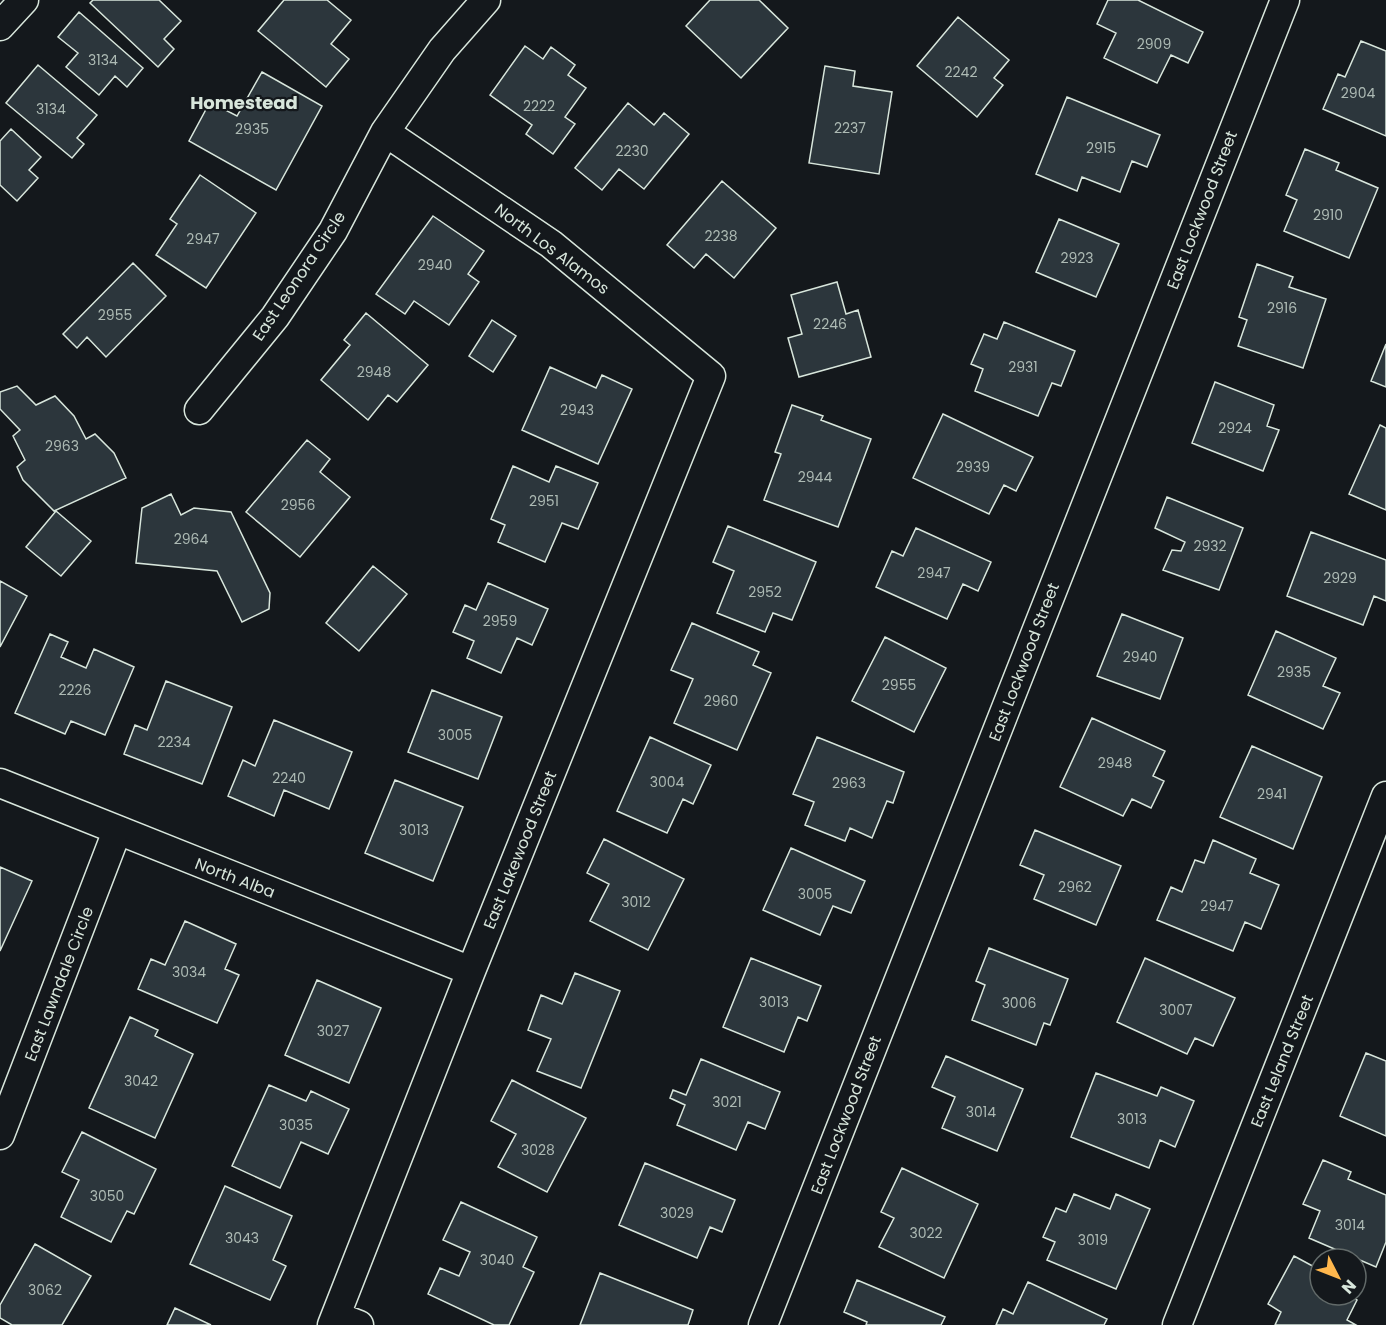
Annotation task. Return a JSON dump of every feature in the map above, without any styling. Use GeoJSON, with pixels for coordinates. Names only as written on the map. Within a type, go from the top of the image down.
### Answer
{"type":"FeatureCollection","features":[{"type":"Feature","properties":{"kind":"street"},"geometry":{"type":"LineString","coordinates":[[0,26],[24,0]]}},
{"type":"Feature","properties":{"kind":"street","name":"East Leonora Circle"},"geometry":{"type":"LineString","coordinates":[[199,411],[275,317],[333,231],[385,132],[442,50],[486,0]]}},
{"type":"Feature","properties":{"kind":"street","name":"East Lockwood Street"},"geometry":{"type":"LineString","coordinates":[[763,1325],[1285,0]]}},
{"type":"Feature","properties":{"kind":"street","name":"North Los Alamos"},"geometry":{"type":"LineString","coordinates":[[385,132],[551,244],[711,376]]}},
{"type":"Feature","properties":{"kind":"street","name":"East Lakewood Street"},"geometry":{"type":"LineString","coordinates":[[343,1322],[471,971],[711,376]]}},
{"type":"Feature","properties":{"kind":"street","name":"North Alba"},"geometry":{"type":"LineString","coordinates":[[0,783],[471,971]]}},
{"type":"Feature","properties":{"kind":"street","name":"East Leland Street"},"geometry":{"type":"LineString","coordinates":[[1178,1325],[1386,796]]}},
{"type":"Feature","properties":{"kind":"street","name":"East Lawndale Circle"},"geometry":{"type":"LineString","coordinates":[[0,1136],[117,831]]}},
{"type":"Feature","properties":{"kind":"building"},"geometry":{"type":"Polygon","coordinates":[[[93,0],[159,0],[181,21],[164,39],[174,49],[158,67],[90,3],[93,0]]]}},
{"type":"Feature","properties":{"kind":"building"},"geometry":{"type":"Polygon","coordinates":[[[284,0],[327,0],[351,20],[331,44],[349,59],[326,87],[258,31],[284,0]]]}},
{"type":"Feature","properties":{"kind":"building"},"geometry":{"type":"Polygon","coordinates":[[[710,0],[759,0],[788,28],[741,78],[686,26],[710,0]]]}},
{"type":"Feature","properties":{"kind":"building"},"geometry":{"type":"Polygon","coordinates":[[[1108,0],[1138,0],[1203,32],[1188,63],[1171,55],[1157,83],[1104,58],[1116,33],[1097,24],[1108,0]]]}},
{"type":"Feature","properties":{"kind":"building"},"geometry":{"type":"Polygon","coordinates":[[[79,12],[143,68],[127,87],[115,76],[99,95],[66,67],[78,53],[58,37],[79,12]]]}},
{"type":"Feature","properties":{"kind":"building"},"geometry":{"type":"Polygon","coordinates":[[[958,17],[1009,60],[994,78],[1003,85],[977,117],[917,66],[958,17]]]}},
{"type":"Feature","properties":{"kind":"building"},"geometry":{"type":"Polygon","coordinates":[[[1361,41],[1386,51],[1386,136],[1323,109],[1338,74],[1345,77],[1361,41]]]}},
{"type":"Feature","properties":{"kind":"building"},"geometry":{"type":"Polygon","coordinates":[[[525,46],[543,59],[551,47],[575,65],[568,75],[586,88],[565,117],[575,124],[553,154],[526,134],[532,125],[490,95],[525,46]]]}},
{"type":"Feature","properties":{"kind":"building"},"geometry":{"type":"Polygon","coordinates":[[[38,65],[97,115],[77,138],[84,144],[72,158],[6,103],[38,65]]]}},
{"type":"Feature","properties":{"kind":"building"},"geometry":{"type":"Polygon","coordinates":[[[825,66],[855,71],[853,86],[892,92],[879,174],[809,163],[825,66]]]}},
{"type":"Feature","properties":{"kind":"building"},"geometry":{"type":"Polygon","coordinates":[[[262,72],[322,106],[276,190],[189,141],[210,102],[237,116],[262,72]]]}},
{"type":"Feature","properties":{"kind":"building"},"geometry":{"type":"Polygon","coordinates":[[[1067,97],[1160,135],[1147,167],[1132,161],[1120,192],[1082,177],[1077,191],[1036,174],[1067,97]]]}},
{"type":"Feature","properties":{"kind":"building"},"geometry":{"type":"Polygon","coordinates":[[[628,103],[654,125],[664,113],[689,134],[644,189],[619,169],[602,190],[575,168],[628,103]]]}},
{"type":"Feature","properties":{"kind":"building"},"geometry":{"type":"Polygon","coordinates":[[[11,129],[41,157],[29,170],[38,178],[17,201],[0,185],[0,141],[11,129]]]}},
{"type":"Feature","properties":{"kind":"building"},"geometry":{"type":"Polygon","coordinates":[[[1305,149],[1339,163],[1336,170],[1378,188],[1349,258],[1284,231],[1297,200],[1286,195],[1305,149]]]}},
{"type":"Feature","properties":{"kind":"building"},"geometry":{"type":"Polygon","coordinates":[[[200,175],[256,213],[206,288],[156,255],[177,224],[170,219],[200,175]]]}},
{"type":"Feature","properties":{"kind":"building"},"geometry":{"type":"Polygon","coordinates":[[[722,181],[776,228],[734,278],[706,254],[694,268],[667,245],[722,181]]]}},
{"type":"Feature","properties":{"kind":"building"},"geometry":{"type":"Polygon","coordinates":[[[433,216],[484,251],[468,274],[479,282],[449,325],[414,301],[405,314],[376,294],[433,216]]]}},
{"type":"Feature","properties":{"kind":"building"},"geometry":{"type":"Polygon","coordinates":[[[1059,219],[1119,244],[1096,297],[1036,272],[1059,219]]]}},
{"type":"Feature","properties":{"kind":"building"},"geometry":{"type":"Polygon","coordinates":[[[133,263],[166,296],[106,357],[87,337],[77,348],[63,334],[133,263]]]}},
{"type":"Feature","properties":{"kind":"building"},"geometry":{"type":"Polygon","coordinates":[[[1257,264],[1293,277],[1289,287],[1326,299],[1303,368],[1238,346],[1247,320],[1239,317],[1257,264]]]}},
{"type":"Feature","properties":{"kind":"building"},"geometry":{"type":"Polygon","coordinates":[[[837,282],[846,314],[858,310],[871,357],[799,377],[788,338],[802,334],[791,295],[837,282]]]}},
{"type":"Feature","properties":{"kind":"building"},"geometry":{"type":"Polygon","coordinates":[[[366,313],[428,365],[397,402],[388,395],[368,420],[321,380],[350,345],[344,340],[366,313]]]}},
{"type":"Feature","properties":{"kind":"building"},"geometry":{"type":"Polygon","coordinates":[[[492,320],[516,336],[493,372],[469,356],[492,320]]]}},
{"type":"Feature","properties":{"kind":"building"},"geometry":{"type":"Polygon","coordinates":[[[1004,322],[1075,351],[1061,386],[1052,383],[1038,416],[975,391],[983,369],[971,364],[984,334],[997,339],[1004,322]]]}},
{"type":"Feature","properties":{"kind":"building"},"geometry":{"type":"Polygon","coordinates":[[[1386,344],[1386,387],[1371,381],[1386,344]]]}},
{"type":"Feature","properties":{"kind":"building"},"geometry":{"type":"Polygon","coordinates":[[[550,367],[596,388],[602,375],[632,389],[598,464],[522,430],[550,367]]]}},
{"type":"Feature","properties":{"kind":"building"},"geometry":{"type":"Polygon","coordinates":[[[1215,382],[1274,405],[1267,426],[1279,430],[1263,471],[1192,443],[1215,382]]]}},
{"type":"Feature","properties":{"kind":"building"},"geometry":{"type":"Polygon","coordinates":[[[17,386],[36,405],[55,396],[74,416],[86,439],[95,434],[114,453],[126,478],[54,511],[23,480],[17,467],[25,460],[13,436],[20,430],[0,409],[0,392],[17,386]]]}},
{"type":"Feature","properties":{"kind":"building"},"geometry":{"type":"Polygon","coordinates":[[[792,405],[823,416],[821,420],[871,439],[838,527],[764,500],[781,454],[775,452],[792,405]]]}},
{"type":"Feature","properties":{"kind":"building"},"geometry":{"type":"Polygon","coordinates":[[[943,414],[1033,457],[1016,491],[1004,485],[989,514],[913,478],[943,414]]]}},
{"type":"Feature","properties":{"kind":"building"},"geometry":{"type":"Polygon","coordinates":[[[1380,425],[1386,428],[1386,510],[1349,494],[1380,425]]]}},
{"type":"Feature","properties":{"kind":"building"},"geometry":{"type":"Polygon","coordinates":[[[307,440],[330,459],[320,472],[350,497],[300,557],[246,512],[307,440]]]}},
{"type":"Feature","properties":{"kind":"building"},"geometry":{"type":"Polygon","coordinates":[[[513,466],[549,482],[556,466],[598,483],[578,529],[562,523],[545,562],[498,542],[505,525],[491,519],[513,466]]]}},
{"type":"Feature","properties":{"kind":"building"},"geometry":{"type":"Polygon","coordinates":[[[171,494],[181,515],[194,508],[231,512],[270,593],[269,609],[242,622],[217,571],[136,563],[142,508],[171,494]]]}},
{"type":"Feature","properties":{"kind":"building"},"geometry":{"type":"Polygon","coordinates":[[[1167,497],[1243,528],[1219,590],[1163,570],[1172,550],[1181,551],[1185,542],[1155,528],[1167,497]]]}},
{"type":"Feature","properties":{"kind":"building"},"geometry":{"type":"Polygon","coordinates":[[[56,511],[91,541],[61,576],[26,547],[56,511]]]}},
{"type":"Feature","properties":{"kind":"building"},"geometry":{"type":"Polygon","coordinates":[[[728,526],[816,562],[792,620],[773,613],[765,632],[717,613],[734,571],[713,562],[728,526]]]}},
{"type":"Feature","properties":{"kind":"building"},"geometry":{"type":"Polygon","coordinates":[[[916,528],[991,562],[978,591],[963,584],[947,619],[876,587],[892,551],[903,556],[916,528]]]}},
{"type":"Feature","properties":{"kind":"building"},"geometry":{"type":"Polygon","coordinates":[[[1311,532],[1386,560],[1386,601],[1374,596],[1363,625],[1287,596],[1311,532]]]}},
{"type":"Feature","properties":{"kind":"building"},"geometry":{"type":"Polygon","coordinates":[[[373,566],[407,594],[359,651],[326,623],[373,566]]]}},
{"type":"Feature","properties":{"kind":"building"},"geometry":{"type":"Polygon","coordinates":[[[0,581],[27,596],[0,647],[0,581]]]}},
{"type":"Feature","properties":{"kind":"building"},"geometry":{"type":"Polygon","coordinates":[[[488,583],[548,609],[532,645],[517,638],[501,673],[467,658],[474,641],[453,632],[465,605],[476,610],[488,583]]]}},
{"type":"Feature","properties":{"kind":"building"},"geometry":{"type":"Polygon","coordinates":[[[1122,614],[1183,638],[1160,699],[1097,676],[1122,614]]]}},
{"type":"Feature","properties":{"kind":"building"},"geometry":{"type":"Polygon","coordinates":[[[692,623],[759,652],[753,665],[771,673],[737,750],[674,723],[693,679],[671,670],[692,623]]]}},
{"type":"Feature","properties":{"kind":"building"},"geometry":{"type":"Polygon","coordinates":[[[1276,631],[1336,658],[1323,686],[1340,693],[1323,729],[1248,695],[1276,631]]]}},
{"type":"Feature","properties":{"kind":"building"},"geometry":{"type":"Polygon","coordinates":[[[50,634],[68,642],[61,657],[86,668],[94,649],[134,667],[105,735],[71,721],[65,734],[15,713],[50,634]]]}},
{"type":"Feature","properties":{"kind":"building"},"geometry":{"type":"Polygon","coordinates":[[[885,637],[946,668],[914,732],[852,701],[885,637]]]}},
{"type":"Feature","properties":{"kind":"building"},"geometry":{"type":"Polygon","coordinates":[[[166,681],[232,707],[202,784],[124,754],[135,725],[147,730],[166,681]]]}},
{"type":"Feature","properties":{"kind":"building"},"geometry":{"type":"Polygon","coordinates":[[[432,690],[502,717],[478,779],[408,752],[432,690]]]}},
{"type":"Feature","properties":{"kind":"building"},"geometry":{"type":"Polygon","coordinates":[[[1092,718],[1165,751],[1153,776],[1164,781],[1151,808],[1132,799],[1123,816],[1060,787],[1092,718]]]}},
{"type":"Feature","properties":{"kind":"building"},"geometry":{"type":"Polygon","coordinates":[[[274,720],[352,752],[329,809],[284,790],[274,816],[228,796],[243,760],[255,766],[274,720]]]}},
{"type":"Feature","properties":{"kind":"building"},"geometry":{"type":"Polygon","coordinates":[[[650,737],[711,765],[693,804],[683,799],[667,833],[617,811],[650,737]]]}},
{"type":"Feature","properties":{"kind":"building"},"geometry":{"type":"Polygon","coordinates":[[[817,737],[904,772],[893,803],[887,801],[872,838],[850,828],[845,841],[805,825],[814,802],[793,794],[817,737]]]}},
{"type":"Feature","properties":{"kind":"building"},"geometry":{"type":"Polygon","coordinates":[[[1252,746],[1322,777],[1293,849],[1220,817],[1252,746]]]}},
{"type":"Feature","properties":{"kind":"building"},"geometry":{"type":"Polygon","coordinates":[[[395,780],[463,807],[433,881],[365,853],[395,780]]]}},
{"type":"Feature","properties":{"kind":"building"},"geometry":{"type":"Polygon","coordinates":[[[1035,830],[1121,866],[1096,925],[1034,899],[1044,875],[1020,865],[1035,830]]]}},
{"type":"Feature","properties":{"kind":"building"},"geometry":{"type":"Polygon","coordinates":[[[604,839],[684,879],[648,950],[590,921],[609,884],[587,873],[604,839]]]}},
{"type":"Feature","properties":{"kind":"building"},"geometry":{"type":"Polygon","coordinates":[[[1213,840],[1256,859],[1250,873],[1279,885],[1261,929],[1245,922],[1233,951],[1157,920],[1171,887],[1182,892],[1195,860],[1204,863],[1213,840]]]}},
{"type":"Feature","properties":{"kind":"building"},"geometry":{"type":"Polygon","coordinates":[[[791,848],[865,881],[851,913],[833,906],[820,935],[763,910],[791,848]]]}},
{"type":"Feature","properties":{"kind":"building"},"geometry":{"type":"Polygon","coordinates":[[[0,867],[32,881],[0,951],[0,867]]]}},
{"type":"Feature","properties":{"kind":"building"},"geometry":{"type":"Polygon","coordinates":[[[185,921],[236,944],[225,969],[239,975],[217,1023],[138,989],[151,959],[165,965],[185,921]]]}},
{"type":"Feature","properties":{"kind":"building"},"geometry":{"type":"Polygon","coordinates":[[[989,948],[1068,979],[1050,1025],[1044,1023],[1036,1045],[972,1020],[985,985],[976,981],[989,948]]]}},
{"type":"Feature","properties":{"kind":"building"},"geometry":{"type":"Polygon","coordinates":[[[751,958],[821,986],[807,1021],[798,1017],[784,1052],[723,1027],[751,958]]]}},
{"type":"Feature","properties":{"kind":"building"},"geometry":{"type":"Polygon","coordinates":[[[1145,958],[1235,998],[1213,1046],[1195,1038],[1187,1054],[1117,1022],[1145,958]]]}},
{"type":"Feature","properties":{"kind":"building"},"geometry":{"type":"Polygon","coordinates":[[[575,973],[620,991],[581,1088],[537,1071],[551,1039],[528,1030],[541,995],[562,1004],[575,973]]]}},
{"type":"Feature","properties":{"kind":"building"},"geometry":{"type":"Polygon","coordinates":[[[317,980],[381,1008],[349,1083],[285,1055],[317,980]]]}},
{"type":"Feature","properties":{"kind":"building"},"geometry":{"type":"Polygon","coordinates":[[[130,1017],[158,1030],[155,1036],[193,1054],[155,1138],[89,1108],[130,1017]]]}},
{"type":"Feature","properties":{"kind":"building"},"geometry":{"type":"Polygon","coordinates":[[[1366,1053],[1386,1061],[1386,1136],[1340,1116],[1366,1053]]]}},
{"type":"Feature","properties":{"kind":"building"},"geometry":{"type":"Polygon","coordinates":[[[946,1056],[1023,1089],[997,1151],[942,1128],[955,1097],[932,1087],[946,1056]]]}},
{"type":"Feature","properties":{"kind":"building"},"geometry":{"type":"Polygon","coordinates":[[[701,1059],[780,1092],[765,1129],[748,1122],[736,1150],[677,1125],[685,1105],[670,1098],[673,1090],[686,1095],[701,1059]]]}},
{"type":"Feature","properties":{"kind":"building"},"geometry":{"type":"Polygon","coordinates":[[[1096,1073],[1157,1096],[1161,1087],[1194,1101],[1175,1147],[1160,1140],[1149,1168],[1071,1137],[1096,1073]]]}},
{"type":"Feature","properties":{"kind":"building"},"geometry":{"type":"Polygon","coordinates":[[[512,1080],[586,1118],[547,1192],[498,1167],[516,1134],[491,1121],[512,1080]]]}},
{"type":"Feature","properties":{"kind":"building"},"geometry":{"type":"Polygon","coordinates":[[[269,1085],[306,1101],[311,1091],[349,1109],[328,1154],[301,1142],[280,1188],[232,1166],[269,1085]]]}},
{"type":"Feature","properties":{"kind":"building"},"geometry":{"type":"Polygon","coordinates":[[[82,1132],[156,1169],[134,1214],[127,1211],[111,1242],[61,1217],[79,1180],[62,1172],[82,1132]]]}},
{"type":"Feature","properties":{"kind":"building"},"geometry":{"type":"Polygon","coordinates":[[[1323,1160],[1351,1172],[1348,1179],[1386,1195],[1386,1242],[1376,1267],[1368,1264],[1368,1247],[1330,1247],[1309,1238],[1320,1211],[1303,1204],[1323,1160]]]}},
{"type":"Feature","properties":{"kind":"building"},"geometry":{"type":"Polygon","coordinates":[[[645,1163],[735,1200],[722,1232],[710,1227],[697,1258],[619,1225],[645,1163]]]}},
{"type":"Feature","properties":{"kind":"building"},"geometry":{"type":"Polygon","coordinates":[[[902,1168],[978,1204],[944,1278],[879,1247],[894,1218],[881,1212],[902,1168]]]}},
{"type":"Feature","properties":{"kind":"building"},"geometry":{"type":"Polygon","coordinates":[[[225,1186],[292,1216],[273,1260],[286,1266],[270,1300],[190,1264],[225,1186]]]}},
{"type":"Feature","properties":{"kind":"building"},"geometry":{"type":"Polygon","coordinates":[[[1074,1194],[1110,1209],[1116,1194],[1150,1209],[1116,1289],[1047,1260],[1055,1242],[1043,1237],[1056,1208],[1066,1212],[1074,1194]]]}},
{"type":"Feature","properties":{"kind":"building"},"geometry":{"type":"Polygon","coordinates":[[[461,1202],[537,1237],[523,1267],[534,1272],[509,1325],[494,1325],[428,1294],[440,1268],[459,1276],[470,1252],[443,1240],[461,1202]]]}},
{"type":"Feature","properties":{"kind":"building"},"geometry":{"type":"Polygon","coordinates":[[[35,1244],[91,1276],[62,1325],[12,1325],[0,1318],[0,1305],[35,1244]]]}},
{"type":"Feature","properties":{"kind":"building"},"geometry":{"type":"Polygon","coordinates":[[[1294,1256],[1308,1264],[1308,1307],[1354,1307],[1347,1320],[1356,1325],[1275,1325],[1281,1312],[1268,1304],[1294,1256]]]}},
{"type":"Feature","properties":{"kind":"building"},"geometry":{"type":"Polygon","coordinates":[[[600,1273],[693,1310],[688,1325],[580,1325],[600,1273]]]}},
{"type":"Feature","properties":{"kind":"building"},"geometry":{"type":"Polygon","coordinates":[[[857,1280],[945,1317],[941,1325],[866,1325],[867,1322],[844,1312],[857,1280]]]}},
{"type":"Feature","properties":{"kind":"building"},"geometry":{"type":"Polygon","coordinates":[[[1028,1282],[1107,1319],[1104,1325],[996,1325],[1003,1309],[1013,1314],[1028,1282]]]}},
{"type":"Feature","properties":{"kind":"building"},"geometry":{"type":"Polygon","coordinates":[[[175,1308],[211,1325],[167,1325],[175,1308]]]}},
{"type":"Feature","properties":{"kind":"district","name":"Homestead"},"geometry":{"type":"Point","coordinates":[244,102]}}]}
